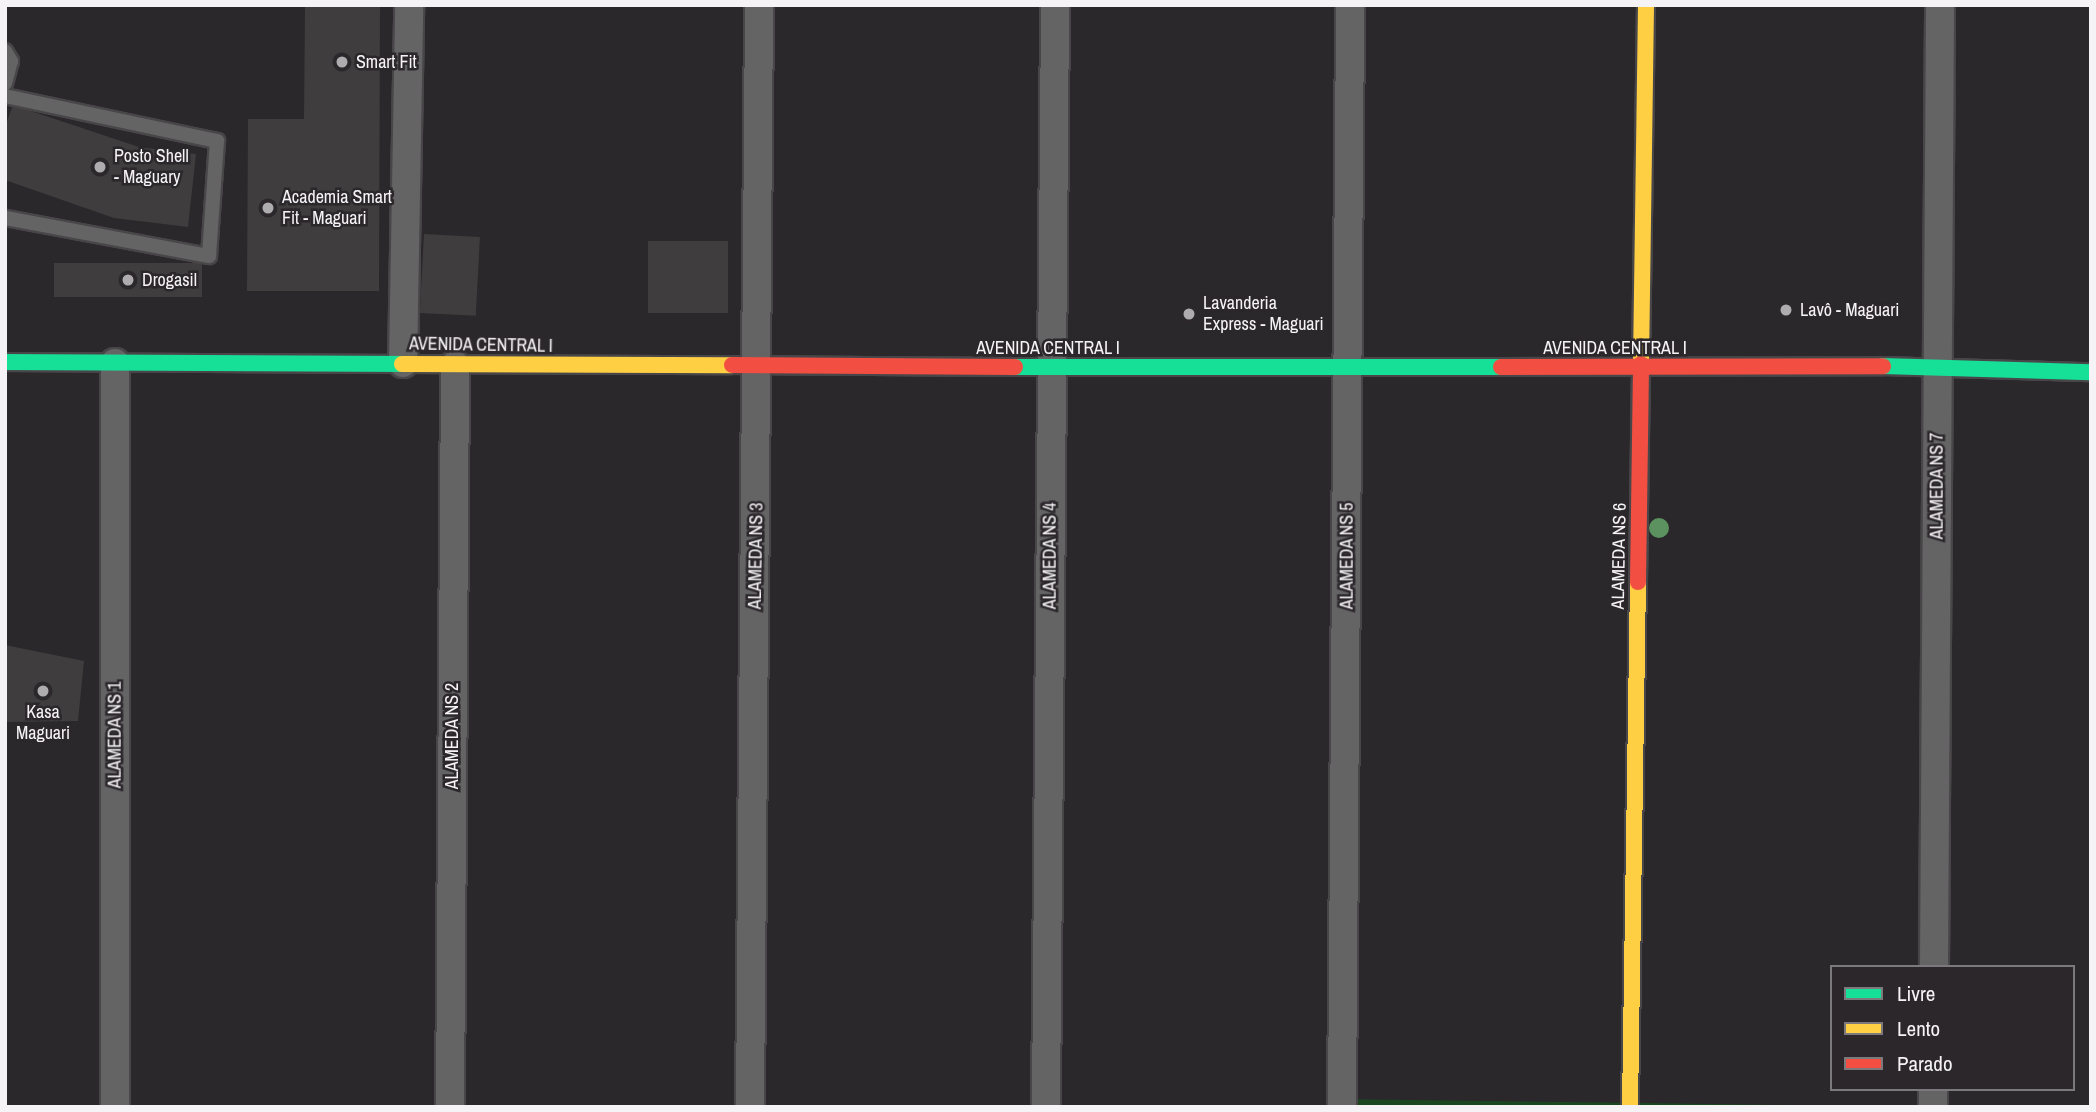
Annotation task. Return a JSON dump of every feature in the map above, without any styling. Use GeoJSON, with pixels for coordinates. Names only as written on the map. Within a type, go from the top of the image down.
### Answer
{"type":"FeatureCollection","features":[{"type":"Feature","properties":{"kind":"main road","name":"ALAMEDA NS 6"},"geometry":{"type":"LineString","coordinates":[[1630,1107],[1646,5]]}},
{"type":"Feature","properties":{"kind":"main road","name":"AVENIDA CENTRAL I"},"geometry":{"type":"LineString","coordinates":[[5,362],[1349,368],[1938,366],[2091,372]]}},
{"type":"Feature","properties":{"kind":"street"},"geometry":{"type":"LineString","coordinates":[[402,363],[409,5]]}},
{"type":"Feature","properties":{"kind":"street","name":"ALAMEDA NS 3"},"geometry":{"type":"LineString","coordinates":[[750,1107],[759,5]]}},
{"type":"Feature","properties":{"kind":"street","name":"ALAMEDA NS 4"},"geometry":{"type":"LineString","coordinates":[[1046,1107],[1055,5]]}},
{"type":"Feature","properties":{"kind":"street","name":"ALAMEDA NS 5"},"geometry":{"type":"LineString","coordinates":[[1342,1107],[1350,5]]}},
{"type":"Feature","properties":{"kind":"street","name":"ALAMEDA NS 7"},"geometry":{"type":"LineString","coordinates":[[1934,965],[1940,5]]}},
{"type":"Feature","properties":{"kind":"street","name":"ALAMEDA NS 1"},"geometry":{"type":"LineString","coordinates":[[114,363],[115,1107]]}},
{"type":"Feature","properties":{"kind":"street","name":"ALAMEDA NS 2"},"geometry":{"type":"LineString","coordinates":[[450,1107],[454,365]]}},
{"type":"Feature","properties":{"kind":"lane"},"geometry":{"type":"LineString","coordinates":[[5,51],[11,61],[5,83]]}},
{"type":"Feature","properties":{"kind":"lane"},"geometry":{"type":"LineString","coordinates":[[5,96],[217,141],[209,257],[6,223]]}},
{"type":"Feature","properties":{"kind":"green space"},"geometry":{"type":"Polygon","coordinates":[[[1334,1099],[1643,1103],[1932,1107],[1334,1107],[1334,1099]]]}},
{"type":"Feature","properties":{"kind":"building"},"geometry":{"type":"Polygon","coordinates":[[[305,5],[380,5],[379,291],[247,291],[248,119],[304,119],[305,5]]]}},
{"type":"Feature","properties":{"kind":"building","name":"Posto Shell - Maguary"},"geometry":{"type":"Polygon","coordinates":[[[13,105],[139,147],[196,154],[188,227],[114,218],[5,180],[5,127],[13,105]]]}},
{"type":"Feature","properties":{"kind":"building"},"geometry":{"type":"Polygon","coordinates":[[[424,234],[480,237],[476,316],[420,313],[424,234]]]}},
{"type":"Feature","properties":{"kind":"building"},"geometry":{"type":"Polygon","coordinates":[[[648,241],[728,241],[728,313],[648,313],[648,241]]]}},
{"type":"Feature","properties":{"kind":"building","name":"Drogasil"},"geometry":{"type":"Polygon","coordinates":[[[54,263],[202,263],[202,297],[54,297],[54,263]]]}},
{"type":"Feature","properties":{"kind":"building","name":"Kasa Maguari"},"geometry":{"type":"Polygon","coordinates":[[[5,645],[84,661],[78,721],[5,722],[5,645]]]}},
{"type":"Feature","properties":{"kind":"traffic: fast"},"geometry":{"type":"LineString","coordinates":[[5,362],[402,364]]}},
{"type":"Feature","properties":{"kind":"traffic: fast"},"geometry":{"type":"LineString","coordinates":[[1883,366],[2091,372]]}},
{"type":"Feature","properties":{"kind":"traffic: fast"},"geometry":{"type":"LineString","coordinates":[[1015,367],[1501,367]]}},
{"type":"Feature","properties":{"kind":"traffic: slow"},"geometry":{"type":"LineString","coordinates":[[1641,364],[1646,5]]}},
{"type":"Feature","properties":{"kind":"traffic: slow"},"geometry":{"type":"LineString","coordinates":[[402,364],[732,365]]}},
{"type":"Feature","properties":{"kind":"traffic: slow"},"geometry":{"type":"LineString","coordinates":[[1630,1107],[1638,582]]}},
{"type":"Feature","properties":{"kind":"traffic: jam"},"geometry":{"type":"LineString","coordinates":[[1638,582],[1641,364]]}},
{"type":"Feature","properties":{"kind":"traffic: jam"},"geometry":{"type":"LineString","coordinates":[[732,365],[1015,367]]}},
{"type":"Feature","properties":{"kind":"traffic: jam"},"geometry":{"type":"LineString","coordinates":[[1501,367],[1883,366]]}},
{"type":"Feature","properties":{"kind":"place","name":"Smart Fit"},"geometry":{"type":"Point","coordinates":[342,62]}},
{"type":"Feature","properties":{"kind":"place","name":"Posto Shell - Maguary"},"geometry":{"type":"Point","coordinates":[100,167]}},
{"type":"Feature","properties":{"kind":"place","name":"Academia Smart Fit - Maguari"},"geometry":{"type":"Point","coordinates":[268,208]}},
{"type":"Feature","properties":{"kind":"place","name":"Drogasil"},"geometry":{"type":"Point","coordinates":[128,280]}},
{"type":"Feature","properties":{"kind":"place","name":"Lavô - Maguari"},"geometry":{"type":"Point","coordinates":[1786,310]}},
{"type":"Feature","properties":{"kind":"place","name":"Lavanderia Express - Maguari"},"geometry":{"type":"Point","coordinates":[1189,314]}},
{"type":"Feature","properties":{"kind":"place","name":"Kasa Maguari"},"geometry":{"type":"Point","coordinates":[43,691]}}]}
